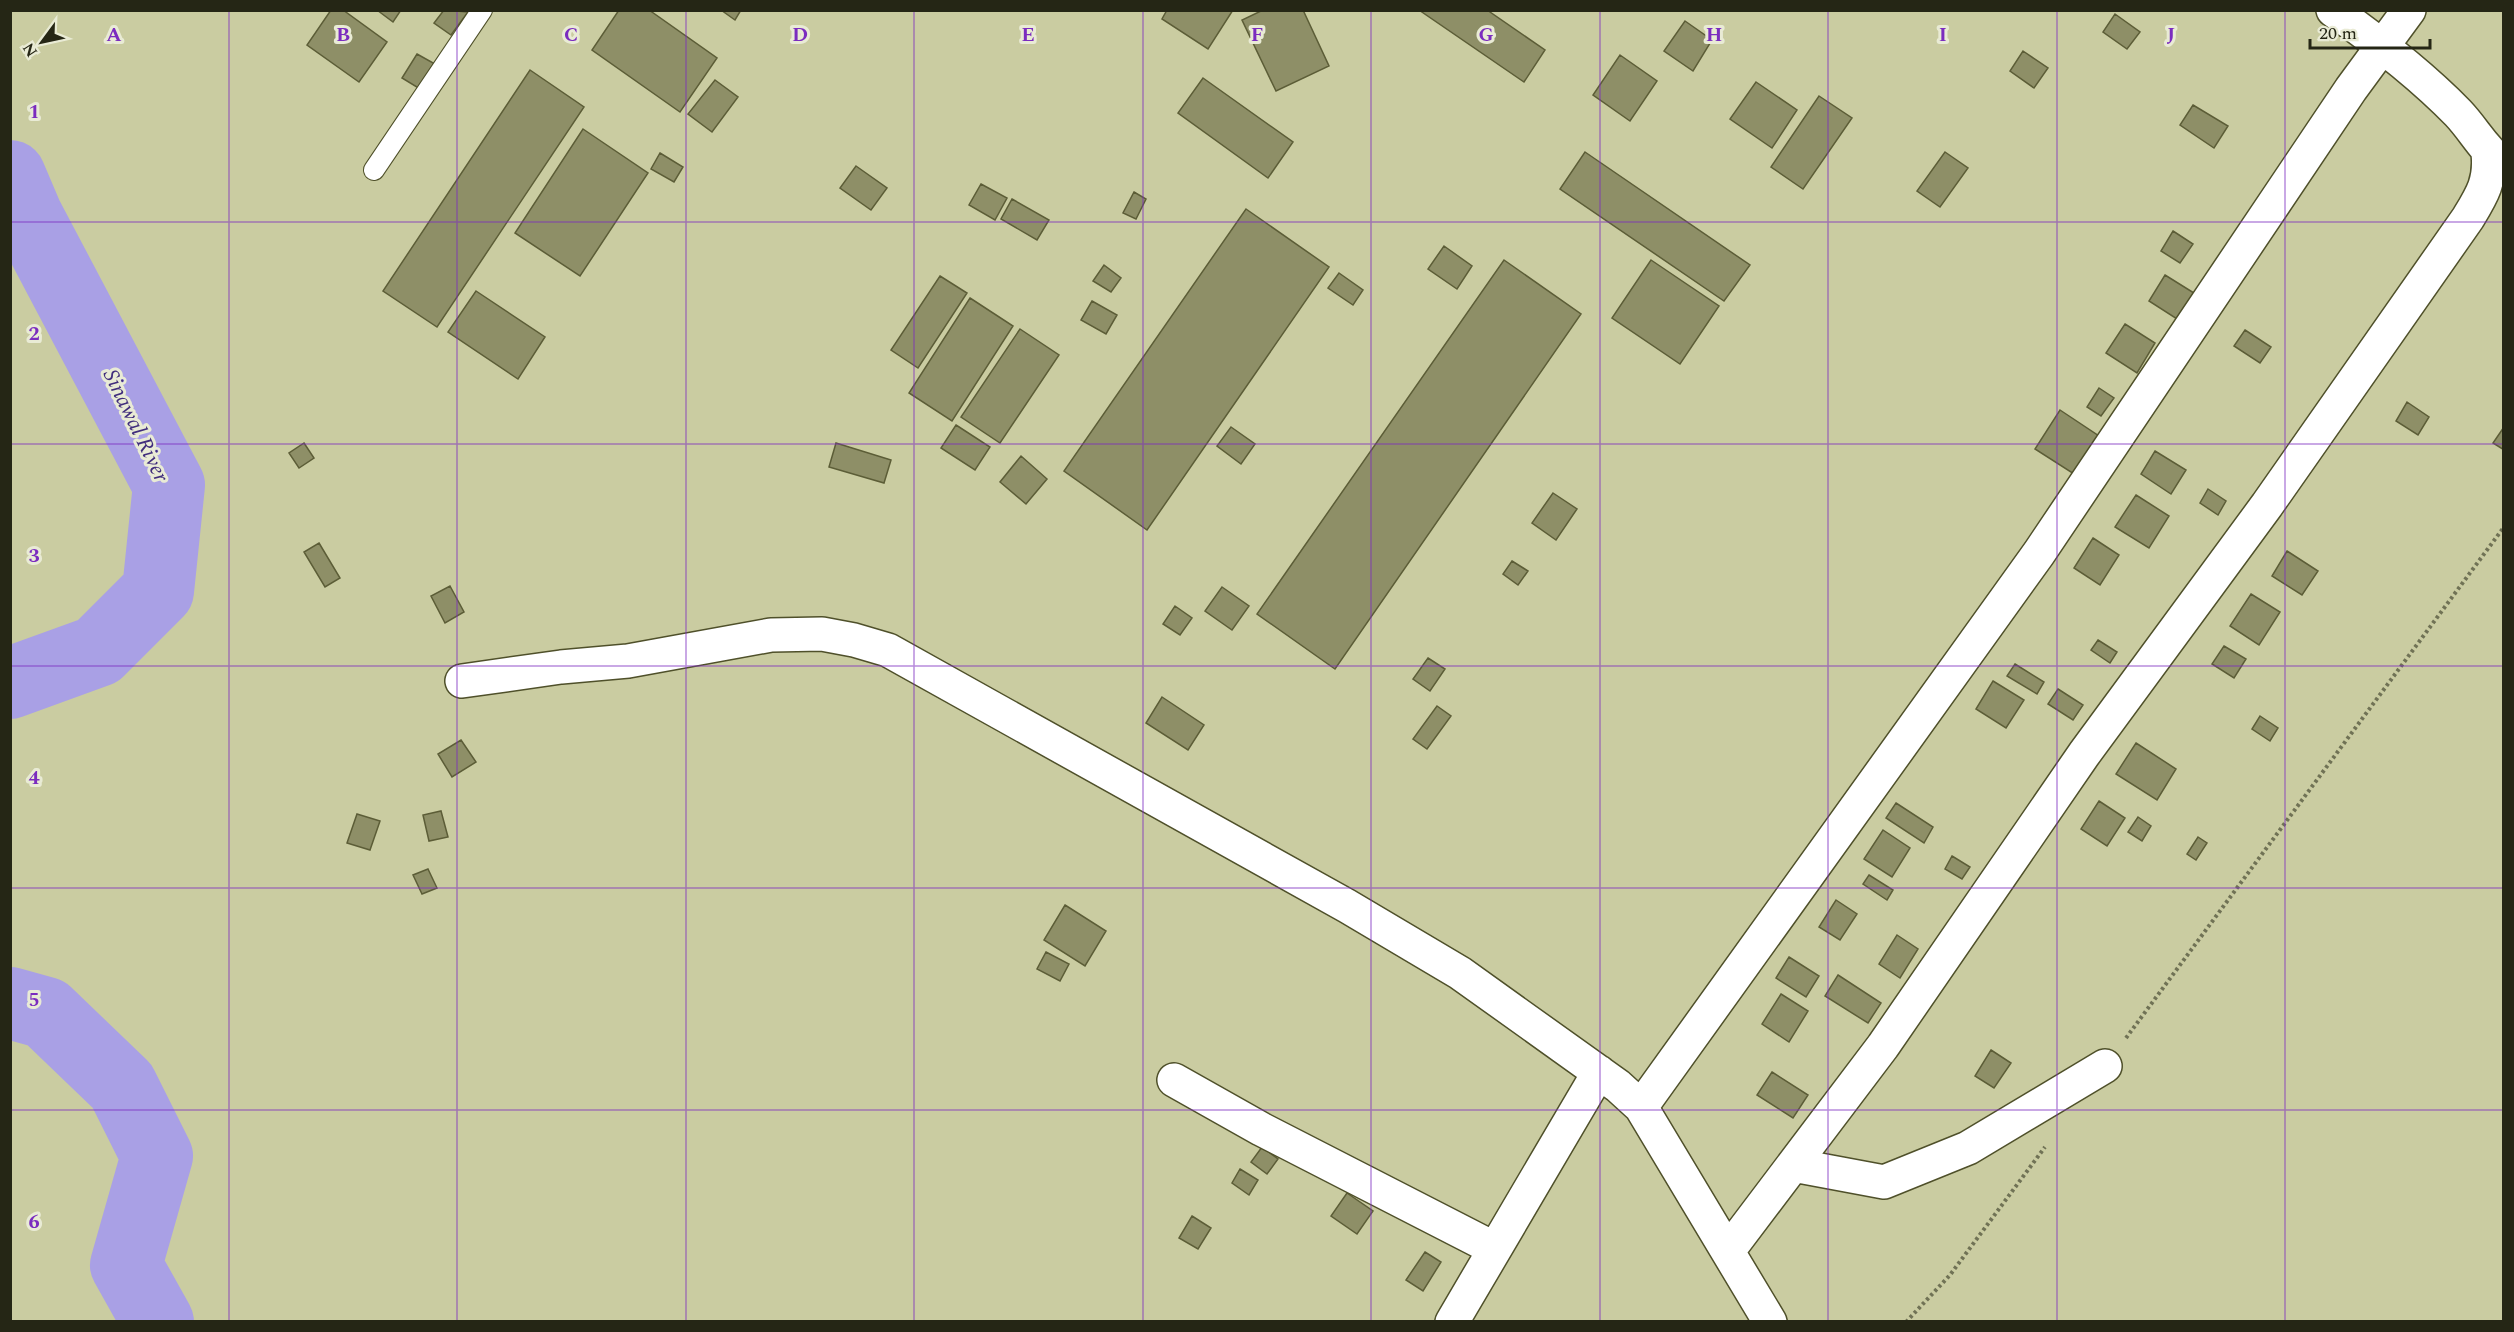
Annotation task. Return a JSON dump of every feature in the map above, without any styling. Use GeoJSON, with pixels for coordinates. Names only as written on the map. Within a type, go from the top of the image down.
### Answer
{"type":"FeatureCollection","features":[{"type":"Feature","properties":{"kind":"street"},"geometry":{"type":"LineString","coordinates":[[1728,1251],[1884,1046],[2084,754],[2267,505],[2483,193],[2496,159],[2458,113],[2383,45],[2333,10]]}},
{"type":"Feature","properties":{"kind":"street"},"geometry":{"type":"LineString","coordinates":[[1641,1107],[2039,553],[2351,89],[2409,10]]}},
{"type":"Feature","properties":{"kind":"street"},"geometry":{"type":"LineString","coordinates":[[462,681],[561,667],[628,661],[771,635],[822,634],[888,650],[1388,930],[1460,973],[1599,1072],[1641,1107],[1770,1322]]}},
{"type":"Feature","properties":{"kind":"street"},"geometry":{"type":"LineString","coordinates":[[1793,1165],[1884,1182],[1968,1148],[2105,1066]]}},
{"type":"Feature","properties":{"kind":"street"},"geometry":{"type":"LineString","coordinates":[[1452,1322],[1599,1072]]}},
{"type":"Feature","properties":{"kind":"street"},"geometry":{"type":"LineString","coordinates":[[1174,1080],[1261,1129],[1495,1249]]}},
{"type":"Feature","properties":{"kind":"lane"},"geometry":{"type":"LineString","coordinates":[[374,170],[482,10]]}},
{"type":"Feature","properties":{"kind":"path"},"geometry":{"type":"LineString","coordinates":[[2105,1066],[2504,527]]}},
{"type":"Feature","properties":{"kind":"path"},"geometry":{"type":"LineString","coordinates":[[1906,1322],[1950,1275],[2049,1142]]}},
{"type":"Feature","properties":{"kind":"building"},"geometry":{"type":"Polygon","coordinates":[[[331,10],[343,10],[387,42],[359,82],[307,45],[331,10]]]}},
{"type":"Feature","properties":{"kind":"building"},"geometry":{"type":"Polygon","coordinates":[[[377,10],[401,10],[393,22],[377,10]]]}},
{"type":"Feature","properties":{"kind":"building"},"geometry":{"type":"Polygon","coordinates":[[[444,10],[468,12],[451,35],[434,23],[444,10]]]}},
{"type":"Feature","properties":{"kind":"building"},"geometry":{"type":"Polygon","coordinates":[[[619,10],[649,10],[717,58],[680,112],[592,50],[619,10]]]}},
{"type":"Feature","properties":{"kind":"building"},"geometry":{"type":"Polygon","coordinates":[[[721,10],[741,10],[735,20],[721,10]]]}},
{"type":"Feature","properties":{"kind":"building"},"geometry":{"type":"Polygon","coordinates":[[[1167,10],[1233,10],[1208,49],[1162,19],[1167,10]]]}},
{"type":"Feature","properties":{"kind":"building"},"geometry":{"type":"Polygon","coordinates":[[[1263,10],[1303,10],[1329,66],[1276,91],[1242,20],[1263,10]]]}},
{"type":"Feature","properties":{"kind":"building"},"geometry":{"type":"Polygon","coordinates":[[[1419,10],[1487,10],[1545,50],[1524,82],[1419,10]]]}},
{"type":"Feature","properties":{"kind":"building"},"geometry":{"type":"Polygon","coordinates":[[[2115,14],[2140,32],[2127,49],[2103,32],[2115,14]]]}},
{"type":"Feature","properties":{"kind":"building"},"geometry":{"type":"Polygon","coordinates":[[[1685,21],[1712,40],[1693,71],[1664,51],[1685,21]]]}},
{"type":"Feature","properties":{"kind":"building"},"geometry":{"type":"Polygon","coordinates":[[[2023,51],[2048,68],[2034,88],[2010,71],[2023,51]]]}},
{"type":"Feature","properties":{"kind":"building"},"geometry":{"type":"Polygon","coordinates":[[[417,54],[435,64],[420,89],[402,78],[417,54]]]}},
{"type":"Feature","properties":{"kind":"building"},"geometry":{"type":"Polygon","coordinates":[[[1620,55],[1657,81],[1630,121],[1593,95],[1620,55]]]}},
{"type":"Feature","properties":{"kind":"building"},"geometry":{"type":"Polygon","coordinates":[[[530,70],[584,107],[437,327],[383,291],[530,70]]]}},
{"type":"Feature","properties":{"kind":"building"},"geometry":{"type":"Polygon","coordinates":[[[1203,78],[1293,142],[1268,178],[1178,113],[1203,78]]]}},
{"type":"Feature","properties":{"kind":"building"},"geometry":{"type":"Polygon","coordinates":[[[715,80],[738,97],[712,132],[688,114],[715,80]]]}},
{"type":"Feature","properties":{"kind":"building"},"geometry":{"type":"Polygon","coordinates":[[[1756,82],[1797,110],[1772,148],[1730,119],[1756,82]]]}},
{"type":"Feature","properties":{"kind":"building"},"geometry":{"type":"Polygon","coordinates":[[[1819,96],[1852,118],[1803,189],[1771,167],[1819,96]]]}},
{"type":"Feature","properties":{"kind":"building"},"geometry":{"type":"Polygon","coordinates":[[[2193,105],[2228,126],[2214,148],[2180,125],[2193,105]]]}},
{"type":"Feature","properties":{"kind":"building"},"geometry":{"type":"Polygon","coordinates":[[[583,129],[648,173],[580,276],[515,233],[583,129]]]}},
{"type":"Feature","properties":{"kind":"building"},"geometry":{"type":"Polygon","coordinates":[[[1585,152],[1750,265],[1724,301],[1560,189],[1585,152]]]}},
{"type":"Feature","properties":{"kind":"building"},"geometry":{"type":"Polygon","coordinates":[[[1945,152],[1968,168],[1940,207],[1917,191],[1945,152]]]}},
{"type":"Feature","properties":{"kind":"building"},"geometry":{"type":"Polygon","coordinates":[[[660,153],[683,167],[674,182],[651,169],[660,153]]]}},
{"type":"Feature","properties":{"kind":"building"},"geometry":{"type":"Polygon","coordinates":[[[856,166],[887,188],[871,210],[840,188],[856,166]]]}},
{"type":"Feature","properties":{"kind":"building"},"geometry":{"type":"Polygon","coordinates":[[[981,184],[1007,198],[995,220],[969,205],[981,184]]]}},
{"type":"Feature","properties":{"kind":"building"},"geometry":{"type":"Polygon","coordinates":[[[1134,192],[1146,199],[1136,219],[1123,213],[1134,192]]]}},
{"type":"Feature","properties":{"kind":"building"},"geometry":{"type":"Polygon","coordinates":[[[1012,199],[1049,220],[1037,240],[1001,219],[1012,199]]]}},
{"type":"Feature","properties":{"kind":"building"},"geometry":{"type":"Polygon","coordinates":[[[1246,209],[1329,267],[1147,530],[1064,471],[1246,209]]]}},
{"type":"Feature","properties":{"kind":"building"},"geometry":{"type":"Polygon","coordinates":[[[2173,231],[2193,244],[2180,263],[2161,251],[2173,231]]]}},
{"type":"Feature","properties":{"kind":"building"},"geometry":{"type":"Polygon","coordinates":[[[1444,246],[1472,266],[1457,289],[1428,269],[1444,246]]]}},
{"type":"Feature","properties":{"kind":"building"},"geometry":{"type":"Polygon","coordinates":[[[1504,260],[1581,314],[1335,669],[1257,614],[1504,260]]]}},
{"type":"Feature","properties":{"kind":"building"},"geometry":{"type":"Polygon","coordinates":[[[1651,260],[1719,306],[1680,364],[1612,318],[1651,260]]]}},
{"type":"Feature","properties":{"kind":"building"},"geometry":{"type":"Polygon","coordinates":[[[1104,265],[1121,278],[1111,292],[1093,281],[1104,265]]]}},
{"type":"Feature","properties":{"kind":"building"},"geometry":{"type":"Polygon","coordinates":[[[1339,273],[1363,290],[1353,305],[1328,288],[1339,273]]]}},
{"type":"Feature","properties":{"kind":"building"},"geometry":{"type":"Polygon","coordinates":[[[2165,275],[2194,293],[2177,319],[2149,301],[2165,275]]]}},
{"type":"Feature","properties":{"kind":"building"},"geometry":{"type":"Polygon","coordinates":[[[940,276],[967,293],[918,368],[891,350],[940,276]]]}},
{"type":"Feature","properties":{"kind":"building"},"geometry":{"type":"Polygon","coordinates":[[[476,291],[545,337],[518,379],[448,332],[476,291]]]}},
{"type":"Feature","properties":{"kind":"building"},"geometry":{"type":"Polygon","coordinates":[[[970,298],[1013,326],[952,421],[909,393],[970,298]]]}},
{"type":"Feature","properties":{"kind":"building"},"geometry":{"type":"Polygon","coordinates":[[[1092,301],[1117,315],[1106,334],[1081,320],[1092,301]]]}},
{"type":"Feature","properties":{"kind":"building"},"geometry":{"type":"Polygon","coordinates":[[[2125,324],[2155,343],[2137,373],[2106,353],[2125,324]]]}},
{"type":"Feature","properties":{"kind":"building"},"geometry":{"type":"Polygon","coordinates":[[[1020,329],[1059,355],[1000,443],[961,417],[1020,329]]]}},
{"type":"Feature","properties":{"kind":"building"},"geometry":{"type":"Polygon","coordinates":[[[2245,330],[2271,347],[2260,363],[2234,346],[2245,330]]]}},
{"type":"Feature","properties":{"kind":"building"},"geometry":{"type":"Polygon","coordinates":[[[2099,388],[2114,398],[2101,416],[2087,407],[2099,388]]]}},
{"type":"Feature","properties":{"kind":"building"},"geometry":{"type":"Polygon","coordinates":[[[2407,402],[2429,417],[2418,435],[2396,421],[2407,402]]]}},
{"type":"Feature","properties":{"kind":"building"},"geometry":{"type":"Polygon","coordinates":[[[2060,410],[2099,436],[2074,474],[2035,449],[2060,410]]]}},
{"type":"Feature","properties":{"kind":"building"},"geometry":{"type":"Polygon","coordinates":[[[956,425],[990,447],[975,470],[941,448],[956,425]]]}},
{"type":"Feature","properties":{"kind":"building"},"geometry":{"type":"Polygon","coordinates":[[[1231,427],[1255,444],[1241,464],[1217,446],[1231,427]]]}},
{"type":"Feature","properties":{"kind":"building"},"geometry":{"type":"Polygon","coordinates":[[[2504,427],[2504,450],[2493,443],[2504,427]]]}},
{"type":"Feature","properties":{"kind":"building"},"geometry":{"type":"Polygon","coordinates":[[[304,443],[314,458],[299,468],[289,453],[304,443]]]}},
{"type":"Feature","properties":{"kind":"building"},"geometry":{"type":"Polygon","coordinates":[[[836,443],[891,460],[884,483],[829,467],[836,443]]]}},
{"type":"Feature","properties":{"kind":"building"},"geometry":{"type":"Polygon","coordinates":[[[2155,451],[2186,470],[2171,494],[2141,474],[2155,451]]]}},
{"type":"Feature","properties":{"kind":"building"},"geometry":{"type":"Polygon","coordinates":[[[1021,456],[1047,479],[1026,504],[1000,482],[1021,456]]]}},
{"type":"Feature","properties":{"kind":"building"},"geometry":{"type":"Polygon","coordinates":[[[2208,489],[2226,501],[2218,515],[2200,503],[2208,489]]]}},
{"type":"Feature","properties":{"kind":"building"},"geometry":{"type":"Polygon","coordinates":[[[1553,493],[1577,509],[1556,540],[1532,523],[1553,493]]]}},
{"type":"Feature","properties":{"kind":"building"},"geometry":{"type":"Polygon","coordinates":[[[2136,495],[2169,516],[2149,548],[2115,527],[2136,495]]]}},
{"type":"Feature","properties":{"kind":"building"},"geometry":{"type":"Polygon","coordinates":[[[2093,538],[2119,555],[2100,585],[2074,568],[2093,538]]]}},
{"type":"Feature","properties":{"kind":"building"},"geometry":{"type":"Polygon","coordinates":[[[319,543],[340,578],[325,587],[304,552],[319,543]]]}},
{"type":"Feature","properties":{"kind":"building"},"geometry":{"type":"Polygon","coordinates":[[[2287,551],[2318,571],[2302,595],[2272,576],[2287,551]]]}},
{"type":"Feature","properties":{"kind":"building"},"geometry":{"type":"Polygon","coordinates":[[[1512,561],[1528,571],[1518,585],[1503,574],[1512,561]]]}},
{"type":"Feature","properties":{"kind":"building"},"geometry":{"type":"Polygon","coordinates":[[[450,586],[464,612],[445,623],[431,596],[450,586]]]}},
{"type":"Feature","properties":{"kind":"building"},"geometry":{"type":"Polygon","coordinates":[[[1222,587],[1249,606],[1232,630],[1205,611],[1222,587]]]}},
{"type":"Feature","properties":{"kind":"building"},"geometry":{"type":"Polygon","coordinates":[[[2251,594],[2280,612],[2259,645],[2230,626],[2251,594]]]}},
{"type":"Feature","properties":{"kind":"building"},"geometry":{"type":"Polygon","coordinates":[[[1175,606],[1192,618],[1180,635],[1163,624],[1175,606]]]}},
{"type":"Feature","properties":{"kind":"building"},"geometry":{"type":"Polygon","coordinates":[[[2098,640],[2117,652],[2110,663],[2091,650],[2098,640]]]}},
{"type":"Feature","properties":{"kind":"building"},"geometry":{"type":"Polygon","coordinates":[[[2224,646],[2246,659],[2234,678],[2212,664],[2224,646]]]}},
{"type":"Feature","properties":{"kind":"building"},"geometry":{"type":"Polygon","coordinates":[[[1428,658],[1445,669],[1430,691],[1413,679],[1428,658]]]}},
{"type":"Feature","properties":{"kind":"building"},"geometry":{"type":"Polygon","coordinates":[[[2015,664],[2044,682],[2037,694],[2007,676],[2015,664]]]}},
{"type":"Feature","properties":{"kind":"building"},"geometry":{"type":"Polygon","coordinates":[[[1993,681],[2024,700],[2006,728],[1976,709],[1993,681]]]}},
{"type":"Feature","properties":{"kind":"building"},"geometry":{"type":"Polygon","coordinates":[[[2058,689],[2083,705],[2073,720],[2048,704],[2058,689]]]}},
{"type":"Feature","properties":{"kind":"building"},"geometry":{"type":"Polygon","coordinates":[[[1162,697],[1204,725],[1188,750],[1146,723],[1162,697]]]}},
{"type":"Feature","properties":{"kind":"building"},"geometry":{"type":"Polygon","coordinates":[[[1437,706],[1451,716],[1427,749],[1413,739],[1437,706]]]}},
{"type":"Feature","properties":{"kind":"building"},"geometry":{"type":"Polygon","coordinates":[[[2260,716],[2278,728],[2270,741],[2252,729],[2260,716]]]}},
{"type":"Feature","properties":{"kind":"building"},"geometry":{"type":"Polygon","coordinates":[[[461,740],[476,762],[452,777],[438,754],[461,740]]]}},
{"type":"Feature","properties":{"kind":"building"},"geometry":{"type":"Polygon","coordinates":[[[2136,743],[2176,769],[2157,800],[2116,774],[2136,743]]]}},
{"type":"Feature","properties":{"kind":"building"},"geometry":{"type":"Polygon","coordinates":[[[2099,801],[2125,818],[2107,846],[2081,829],[2099,801]]]}},
{"type":"Feature","properties":{"kind":"building"},"geometry":{"type":"Polygon","coordinates":[[[1896,803],[1933,827],[1924,843],[1886,818],[1896,803]]]}},
{"type":"Feature","properties":{"kind":"building"},"geometry":{"type":"Polygon","coordinates":[[[441,811],[448,837],[429,841],[423,815],[441,811]]]}},
{"type":"Feature","properties":{"kind":"building"},"geometry":{"type":"Polygon","coordinates":[[[357,814],[380,821],[370,850],[347,843],[357,814]]]}},
{"type":"Feature","properties":{"kind":"building"},"geometry":{"type":"Polygon","coordinates":[[[2138,817],[2151,826],[2142,841],[2128,832],[2138,817]]]}},
{"type":"Feature","properties":{"kind":"building"},"geometry":{"type":"Polygon","coordinates":[[[1883,830],[1910,848],[1892,877],[1864,859],[1883,830]]]}},
{"type":"Feature","properties":{"kind":"building"},"geometry":{"type":"Polygon","coordinates":[[[2198,837],[2207,843],[2196,860],[2187,854],[2198,837]]]}},
{"type":"Feature","properties":{"kind":"building"},"geometry":{"type":"Polygon","coordinates":[[[1952,856],[1970,867],[1962,879],[1945,869],[1952,856]]]}},
{"type":"Feature","properties":{"kind":"building"},"geometry":{"type":"Polygon","coordinates":[[[428,869],[437,888],[422,894],[413,875],[428,869]]]}},
{"type":"Feature","properties":{"kind":"building"},"geometry":{"type":"Polygon","coordinates":[[[1869,875],[1893,890],[1887,900],[1863,884],[1869,875]]]}},
{"type":"Feature","properties":{"kind":"building"},"geometry":{"type":"Polygon","coordinates":[[[1836,900],[1857,914],[1840,940],[1819,927],[1836,900]]]}},
{"type":"Feature","properties":{"kind":"building"},"geometry":{"type":"Polygon","coordinates":[[[1065,905],[1106,931],[1085,966],[1044,940],[1065,905]]]}},
{"type":"Feature","properties":{"kind":"building"},"geometry":{"type":"Polygon","coordinates":[[[1897,935],[1918,949],[1900,978],[1879,964],[1897,935]]]}},
{"type":"Feature","properties":{"kind":"building"},"geometry":{"type":"Polygon","coordinates":[[[1046,952],[1069,964],[1060,981],[1037,969],[1046,952]]]}},
{"type":"Feature","properties":{"kind":"building"},"geometry":{"type":"Polygon","coordinates":[[[1789,957],[1819,976],[1806,997],[1776,978],[1789,957]]]}},
{"type":"Feature","properties":{"kind":"building"},"geometry":{"type":"Polygon","coordinates":[[[1838,975],[1881,1003],[1868,1023],[1825,996],[1838,975]]]}},
{"type":"Feature","properties":{"kind":"building"},"geometry":{"type":"Polygon","coordinates":[[[1781,994],[1808,1011],[1789,1042],[1762,1024],[1781,994]]]}},
{"type":"Feature","properties":{"kind":"building"},"geometry":{"type":"Polygon","coordinates":[[[1991,1050],[2011,1063],[1994,1088],[1975,1076],[1991,1050]]]}},
{"type":"Feature","properties":{"kind":"building"},"geometry":{"type":"Polygon","coordinates":[[[1772,1072],[1808,1095],[1793,1118],[1757,1095],[1772,1072]]]}},
{"type":"Feature","properties":{"kind":"building"},"geometry":{"type":"Polygon","coordinates":[[[1262,1147],[1278,1159],[1267,1174],[1251,1162],[1262,1147]]]}},
{"type":"Feature","properties":{"kind":"building"},"geometry":{"type":"Polygon","coordinates":[[[1240,1169],[1258,1180],[1249,1195],[1232,1183],[1240,1169]]]}},
{"type":"Feature","properties":{"kind":"building"},"geometry":{"type":"Polygon","coordinates":[[[1347,1193],[1373,1211],[1357,1234],[1331,1216],[1347,1193]]]}},
{"type":"Feature","properties":{"kind":"building"},"geometry":{"type":"Polygon","coordinates":[[[1192,1216],[1211,1228],[1198,1249],[1179,1238],[1192,1216]]]}},
{"type":"Feature","properties":{"kind":"building"},"geometry":{"type":"Polygon","coordinates":[[[1425,1252],[1441,1262],[1423,1291],[1406,1280],[1425,1252]]]}},
{"type":"Feature","properties":{"kind":"waterway","name":"Sinawal River"},"geometry":{"type":"LineString","coordinates":[[10,176],[27,216],[169,485],[158,591],[98,651],[10,683]]}},
{"type":"Feature","properties":{"kind":"waterway","name":"Sinawal River"},"geometry":{"type":"LineString","coordinates":[[10,1003],[46,1013],[122,1086],[157,1156],[126,1265],[158,1322]]}}]}
